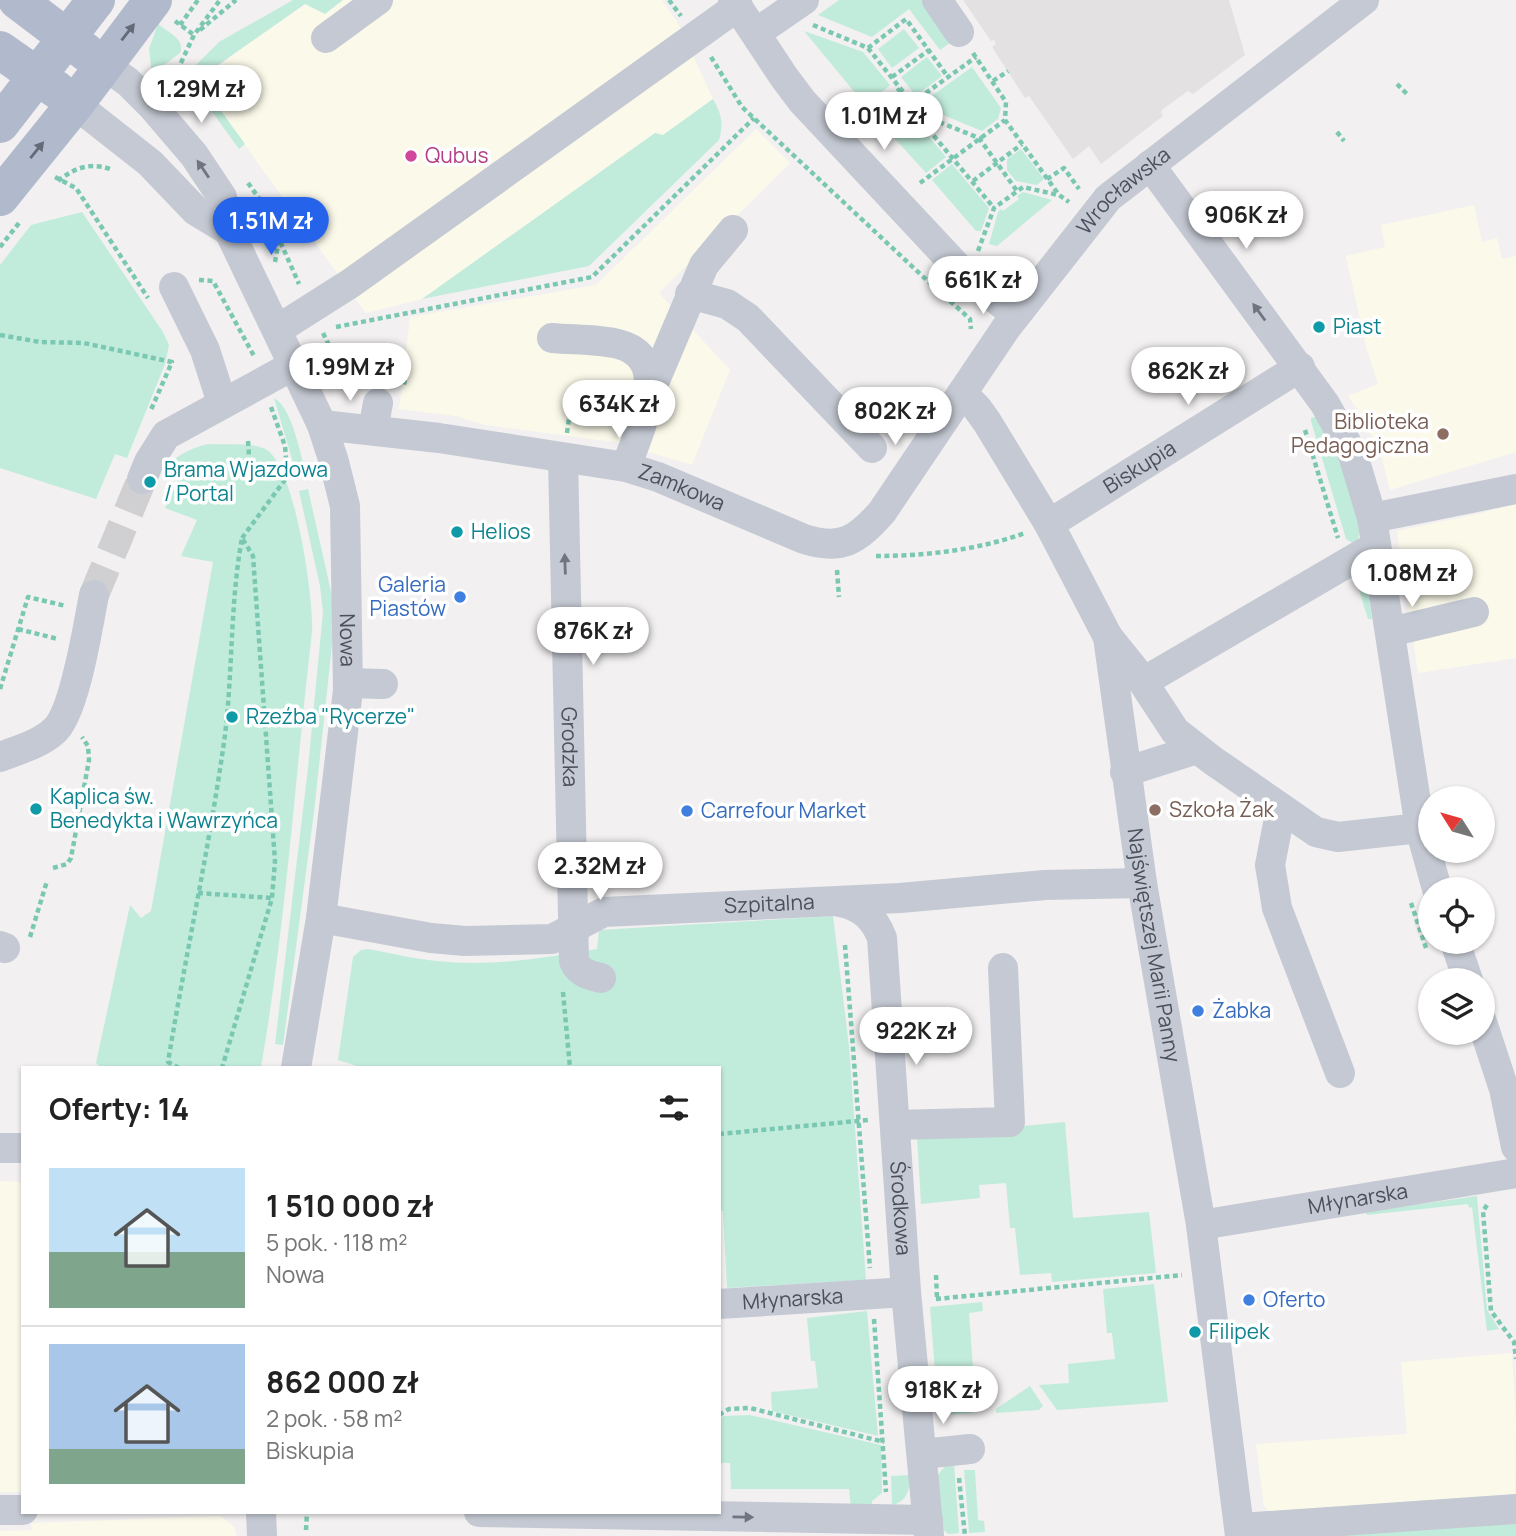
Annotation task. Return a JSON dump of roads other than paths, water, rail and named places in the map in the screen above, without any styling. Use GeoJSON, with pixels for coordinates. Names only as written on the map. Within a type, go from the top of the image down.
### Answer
{"type":"FeatureCollection","features":[{"type":"Feature","properties":{"kind":"main road"},"geometry":{"type":"LineString","coordinates":[[0,124],[96,0]]}},
{"type":"Feature","properties":{"kind":"main road"},"geometry":{"type":"LineString","coordinates":[[0,197],[75,104],[153,0]]}},
{"type":"Feature","properties":{"kind":"main road"},"geometry":{"type":"LineString","coordinates":[[21,1],[103,64]]}},
{"type":"Feature","properties":{"kind":"main road"},"geometry":{"type":"LineString","coordinates":[[0,50],[75,104]]}},
{"type":"Feature","properties":{"kind":"street"},"geometry":{"type":"LineString","coordinates":[[326,38],[378,0]]}},
{"type":"Feature","properties":{"kind":"street"},"geometry":{"type":"LineString","coordinates":[[937,0],[959,32]]}},
{"type":"Feature","properties":{"kind":"street","name":"Wrocławska"},"geometry":{"type":"LineString","coordinates":[[870,542],[882,512],[962,393],[1016,315],[1096,211],[1150,164],[1364,0]]}},
{"type":"Feature","properties":{"kind":"street"},"geometry":{"type":"LineString","coordinates":[[277,330],[351,283],[696,36],[735,3],[783,77],[802,101],[962,272],[1016,315]]}},
{"type":"Feature","properties":{"kind":"street"},"geometry":{"type":"LineString","coordinates":[[756,33],[794,7]]}},
{"type":"Feature","properties":{"kind":"street","name":"Nowa"},"geometry":{"type":"LineString","coordinates":[[103,64],[128,82],[153,107],[194,155],[222,197],[229,231],[322,425],[345,506],[348,683],[321,918],[296,1066]]}},
{"type":"Feature","properties":{"kind":"street"},"geometry":{"type":"LineString","coordinates":[[75,104],[150,163],[196,211],[229,231]]}},
{"type":"Feature","properties":{"kind":"street"},"geometry":{"type":"LineString","coordinates":[[1150,164],[1300,367],[1325,404],[1353,456],[1374,532],[1418,815]]}},
{"type":"Feature","properties":{"kind":"street"},"geometry":{"type":"LineString","coordinates":[[626,467],[648,397],[690,294],[704,265],[733,230]]}},
{"type":"Feature","properties":{"kind":"street"},"geometry":{"type":"LineString","coordinates":[[161,293],[205,350],[222,403]]}},
{"type":"Feature","properties":{"kind":"street"},"geometry":{"type":"LineString","coordinates":[[690,294],[726,304],[748,318],[872,448]]}},
{"type":"Feature","properties":{"kind":"street"},"geometry":{"type":"LineString","coordinates":[[552,338],[619,345],[632,350],[647,364],[650,374],[648,397]]}},
{"type":"Feature","properties":{"kind":"street"},"geometry":{"type":"LineString","coordinates":[[142,479],[149,462],[166,436],[294,365]]}},
{"type":"Feature","properties":{"kind":"street","name":"Biskupia"},"geometry":{"type":"LineString","coordinates":[[1049,524],[1300,367]]}},
{"type":"Feature","properties":{"kind":"street","name":"Najświętszej Marii Panny"},"geometry":{"type":"LineString","coordinates":[[962,393],[988,422],[1049,524],[1108,637],[1142,883],[1201,1226],[1240,1532]]}},
{"type":"Feature","properties":{"kind":"street","name":"Zamkowa"},"geometry":{"type":"LineString","coordinates":[[322,425],[375,417],[563,458],[626,467],[658,477],[816,543],[870,542]]}},
{"type":"Feature","properties":{"kind":"street","name":"Grodzka"},"geometry":{"type":"LineString","coordinates":[[563,458],[575,928],[588,971]]}},
{"type":"Feature","properties":{"kind":"street"},"geometry":{"type":"LineString","coordinates":[[1143,682],[1345,564],[1374,532],[1516,489]]}},
{"type":"Feature","properties":{"kind":"street"},"geometry":{"type":"LineString","coordinates":[[0,757],[45,738],[62,723],[72,694],[92,604]]}},
{"type":"Feature","properties":{"kind":"street"},"geometry":{"type":"LineString","coordinates":[[1390,632],[1474,612]]}},
{"type":"Feature","properties":{"kind":"street"},"geometry":{"type":"LineString","coordinates":[[1108,637],[1143,682],[1172,727],[1197,749],[1316,831],[1329,836],[1418,828]]}},
{"type":"Feature","properties":{"kind":"street"},"geometry":{"type":"LineString","coordinates":[[348,683],[383,684]]}},
{"type":"Feature","properties":{"kind":"street"},"geometry":{"type":"LineString","coordinates":[[1125,772],[1197,749]]}},
{"type":"Feature","properties":{"kind":"street"},"geometry":{"type":"LineString","coordinates":[[1273,803],[1270,865],[1277,908],[1340,1073]]}},
{"type":"Feature","properties":{"kind":"street","name":"Szpitalna"},"geometry":{"type":"LineString","coordinates":[[321,918],[431,938],[471,930],[552,939],[604,912],[839,902],[1045,886],[1142,883]]}},
{"type":"Feature","properties":{"kind":"street","name":"Środkowa"},"geometry":{"type":"LineString","coordinates":[[839,902],[849,904],[868,915],[875,922],[882,937],[895,1122],[925,1297],[922,1454],[929,1528]]}},
{"type":"Feature","properties":{"kind":"street"},"geometry":{"type":"LineString","coordinates":[[895,1122],[1010,1122],[1003,968]]}},
{"type":"Feature","properties":{"kind":"street"},"geometry":{"type":"LineString","coordinates":[[1490,1045],[1513,1113],[1516,1147]]}},
{"type":"Feature","properties":{"kind":"street"},"geometry":{"type":"LineString","coordinates":[[0,1147],[21,1147]]}},
{"type":"Feature","properties":{"kind":"street","name":"Młynarska"},"geometry":{"type":"LineString","coordinates":[[1201,1226],[1497,1176]]}},
{"type":"Feature","properties":{"kind":"street","name":"Młynarska"},"geometry":{"type":"LineString","coordinates":[[721,1304],[873,1295],[925,1297]]}},
{"type":"Feature","properties":{"kind":"street"},"geometry":{"type":"LineString","coordinates":[[922,1454],[970,1449]]}},
{"type":"Feature","properties":{"kind":"street"},"geometry":{"type":"LineString","coordinates":[[1240,1532],[1516,1508]]}},
{"type":"Feature","properties":{"kind":"street"},"geometry":{"type":"LineString","coordinates":[[0,1510],[21,1510]]}},
{"type":"Feature","properties":{"kind":"street"},"geometry":{"type":"LineString","coordinates":[[261,1514],[262,1536]]}},
{"type":"Feature","properties":{"kind":"street"},"geometry":{"type":"LineString","coordinates":[[595,1514],[885,1519],[929,1528]]}},
{"type":"Feature","properties":{"kind":"tunnel"},"geometry":{"type":"LineString","coordinates":[[94,595],[142,479]]}},
{"type":"Feature","properties":{"kind":"place","name":"Qubus"},"geometry":{"type":"Point","coordinates":[411,156]}},
{"type":"Feature","properties":{"kind":"place","name":"Piast"},"geometry":{"type":"Point","coordinates":[1319,327]}},
{"type":"Feature","properties":{"kind":"place","name":"Biblioteka Pedagogiczna"},"geometry":{"type":"Point","coordinates":[1443,434]}},
{"type":"Feature","properties":{"kind":"place","name":"Brama Wjazdowa / Portal"},"geometry":{"type":"Point","coordinates":[150,482]}},
{"type":"Feature","properties":{"kind":"place","name":"Helios"},"geometry":{"type":"Point","coordinates":[457,532]}},
{"type":"Feature","properties":{"kind":"place","name":"Galeria Piastów"},"geometry":{"type":"Point","coordinates":[460,597]}},
{"type":"Feature","properties":{"kind":"place","name":"Rzeźba \"Rycerze\""},"geometry":{"type":"Point","coordinates":[232,717]}},
{"type":"Feature","properties":{"kind":"place","name":"Kaplica św. Benedykta i Wawrzyńca"},"geometry":{"type":"Point","coordinates":[36,809]}},
{"type":"Feature","properties":{"kind":"place","name":"Szkoła Żak"},"geometry":{"type":"Point","coordinates":[1155,810]}},
{"type":"Feature","properties":{"kind":"place","name":"Carrefour Market"},"geometry":{"type":"Point","coordinates":[687,811]}},
{"type":"Feature","properties":{"kind":"place","name":"Żabka"},"geometry":{"type":"Point","coordinates":[1198,1011]}},
{"type":"Feature","properties":{"kind":"place","name":"Oferto"},"geometry":{"type":"Point","coordinates":[1249,1300]}},
{"type":"Feature","properties":{"kind":"place","name":"Filipek"},"geometry":{"type":"Point","coordinates":[1195,1332]}}]}
